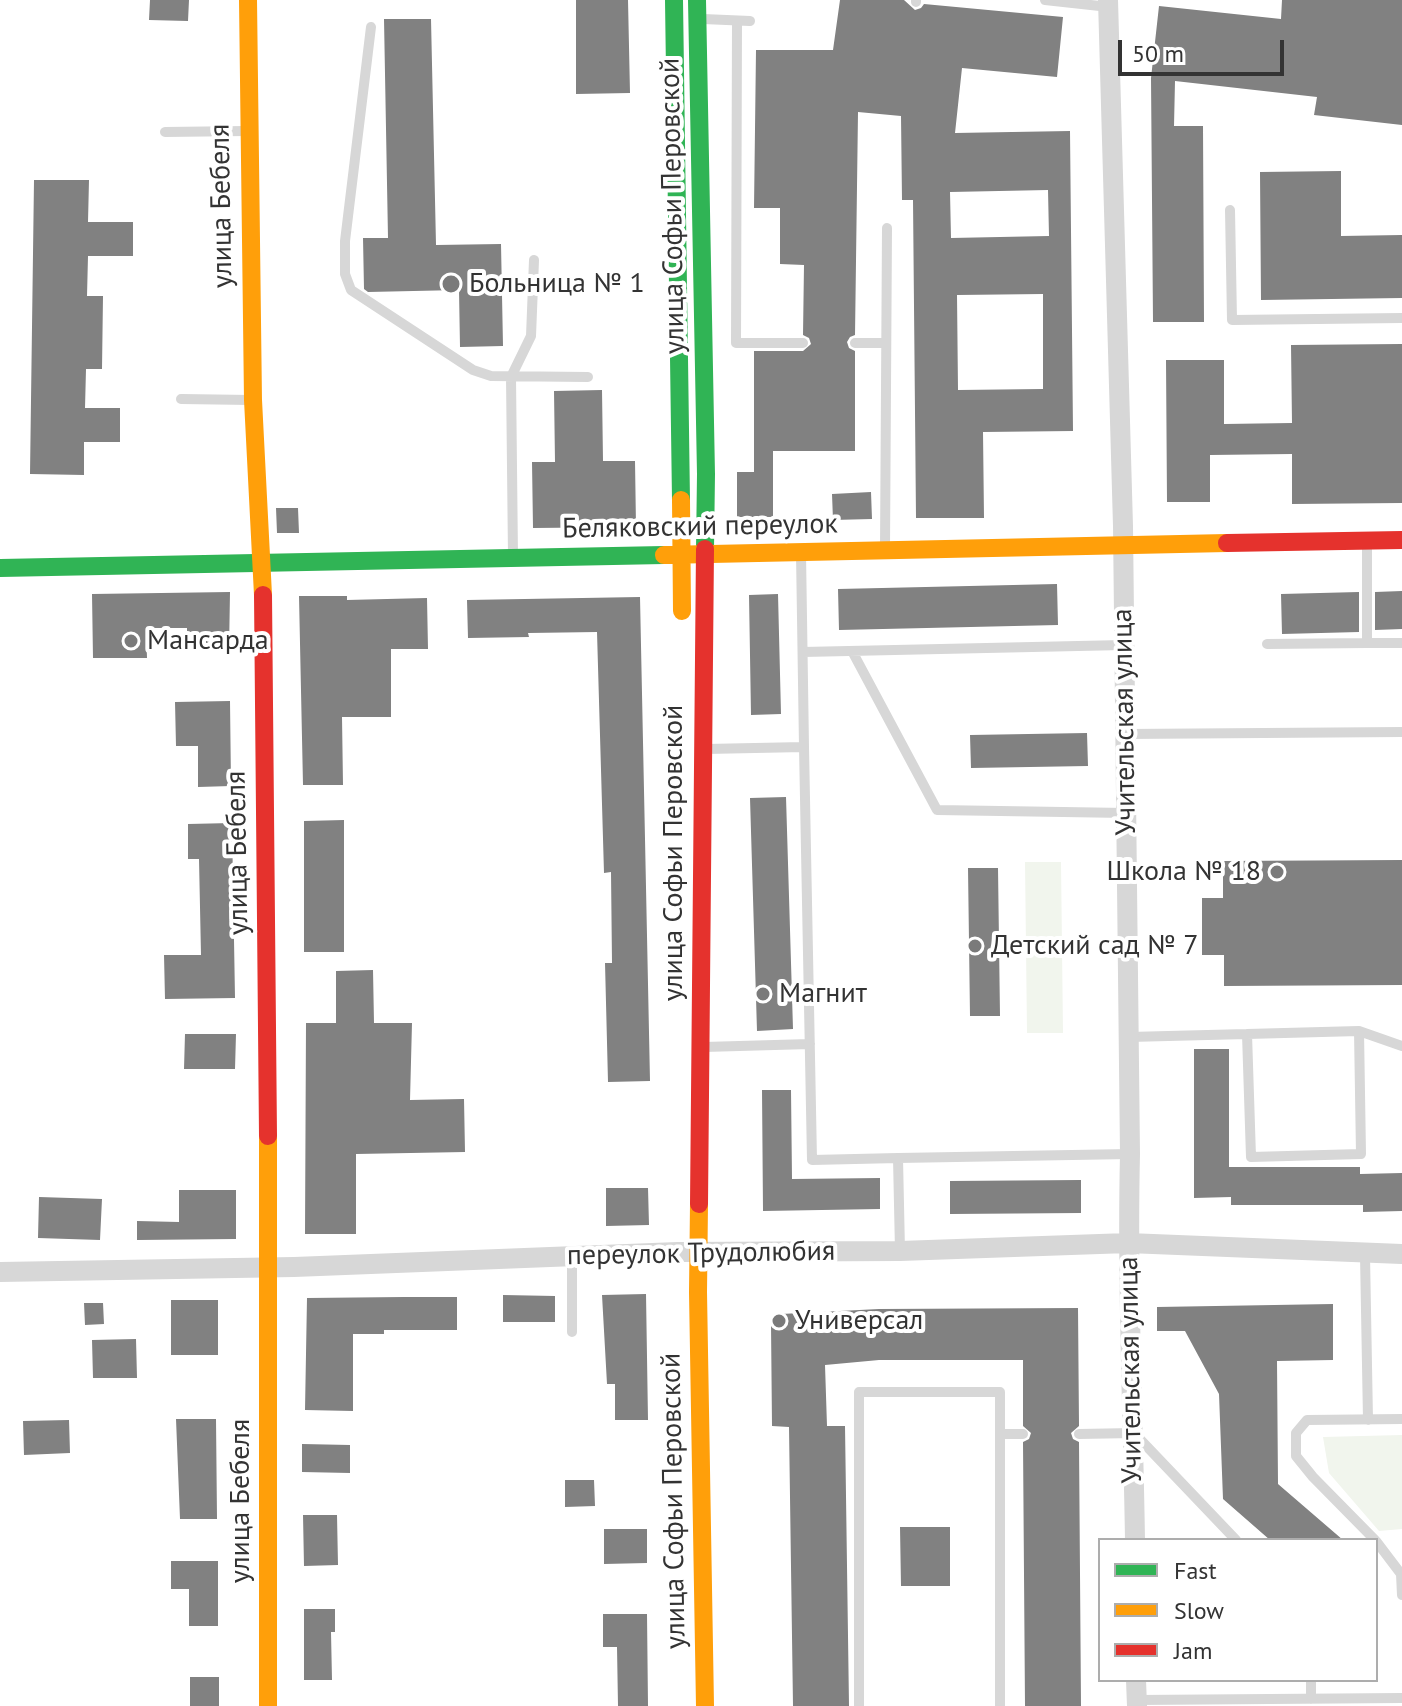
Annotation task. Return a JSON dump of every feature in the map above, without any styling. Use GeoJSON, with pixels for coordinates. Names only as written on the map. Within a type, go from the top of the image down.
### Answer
{"type":"FeatureCollection","features":[{"type":"Feature","properties":{"kind":"street","name":"улица Бебеля"},"geometry":{"type":"LineString","coordinates":[[248,0],[253,400],[262,565],[270,1267],[268,1706]]}},
{"type":"Feature","properties":{"kind":"street","name":"улица Софьи Перовской"},"geometry":{"type":"LineString","coordinates":[[674,0],[682,633]]}},
{"type":"Feature","properties":{"kind":"street","name":"Учительская улица"},"geometry":{"type":"LineString","coordinates":[[1109,3],[1123,546],[1130,1154],[1128,1243],[1132,1295],[1135,1538]]}},
{"type":"Feature","properties":{"kind":"street","name":"улица Софьи Перовской"},"geometry":{"type":"LineString","coordinates":[[697,10],[706,474],[701,749],[702,1047],[684,1251],[705,1706]]}},
{"type":"Feature","properties":{"kind":"street","name":"Беляковский переулок"},"geometry":{"type":"LineString","coordinates":[[0,568],[1402,540]]}},
{"type":"Feature","properties":{"kind":"street","name":"переулок Трудолюбия"},"geometry":{"type":"LineString","coordinates":[[0,1272],[270,1267],[684,1251],[900,1251],[1128,1243],[1365,1255],[1402,1254]]}},
{"type":"Feature","properties":{"kind":"lane"},"geometry":{"type":"LineString","coordinates":[[1045,0],[1109,3]]}},
{"type":"Feature","properties":{"kind":"lane"},"geometry":{"type":"LineString","coordinates":[[697,10],[737,21],[750,21]]}},
{"type":"Feature","properties":{"kind":"lane"},"geometry":{"type":"LineString","coordinates":[[737,21],[736,343],[803,343]]}},
{"type":"Feature","properties":{"kind":"lane"},"geometry":{"type":"LineString","coordinates":[[371,27],[345,241],[345,274],[351,290],[459,363],[491,376],[588,377]]}},
{"type":"Feature","properties":{"kind":"lane"},"geometry":{"type":"LineString","coordinates":[[165,132],[248,131]]}},
{"type":"Feature","properties":{"kind":"lane"},"geometry":{"type":"LineString","coordinates":[[1230,210],[1232,320],[1402,318]]}},
{"type":"Feature","properties":{"kind":"lane"},"geometry":{"type":"LineString","coordinates":[[885,550],[887,228]]}},
{"type":"Feature","properties":{"kind":"lane"},"geometry":{"type":"LineString","coordinates":[[513,559],[511,377],[531,336],[534,260]]}},
{"type":"Feature","properties":{"kind":"lane"},"geometry":{"type":"LineString","coordinates":[[855,343],[886,343]]}},
{"type":"Feature","properties":{"kind":"lane"},"geometry":{"type":"LineString","coordinates":[[181,399],[253,400]]}},
{"type":"Feature","properties":{"kind":"lane"},"geometry":{"type":"LineString","coordinates":[[1367,541],[1367,643]]}},
{"type":"Feature","properties":{"kind":"lane"},"geometry":{"type":"LineString","coordinates":[[801,552],[812,1160],[1130,1154]]}},
{"type":"Feature","properties":{"kind":"lane"},"geometry":{"type":"LineString","coordinates":[[1267,644],[1402,643]]}},
{"type":"Feature","properties":{"kind":"lane"},"geometry":{"type":"LineString","coordinates":[[803,652],[1124,645]]}},
{"type":"Feature","properties":{"kind":"lane"},"geometry":{"type":"LineString","coordinates":[[852,651],[937,810],[1126,813]]}},
{"type":"Feature","properties":{"kind":"lane"},"geometry":{"type":"LineString","coordinates":[[1125,734],[1402,732]]}},
{"type":"Feature","properties":{"kind":"lane"},"geometry":{"type":"LineString","coordinates":[[701,749],[804,747]]}},
{"type":"Feature","properties":{"kind":"lane"},"geometry":{"type":"LineString","coordinates":[[1129,1037],[1359,1031],[1402,1046]]}},
{"type":"Feature","properties":{"kind":"lane"},"geometry":{"type":"LineString","coordinates":[[1247,1034],[1251,1157],[1361,1154],[1359,1031]]}},
{"type":"Feature","properties":{"kind":"lane"},"geometry":{"type":"LineString","coordinates":[[702,1047],[810,1044]]}},
{"type":"Feature","properties":{"kind":"lane"},"geometry":{"type":"LineString","coordinates":[[898,1158],[900,1251]]}},
{"type":"Feature","properties":{"kind":"lane"},"geometry":{"type":"LineString","coordinates":[[1365,1255],[1368,1420]]}},
{"type":"Feature","properties":{"kind":"lane"},"geometry":{"type":"LineString","coordinates":[[572,1256],[572,1332]]}},
{"type":"Feature","properties":{"kind":"lane"},"geometry":{"type":"LineString","coordinates":[[859,1706],[859,1392],[1000,1392],[1000,1706]]}},
{"type":"Feature","properties":{"kind":"lane"},"geometry":{"type":"LineString","coordinates":[[1374,1538],[1296,1456],[1296,1433],[1307,1420],[1402,1419]]}},
{"type":"Feature","properties":{"kind":"lane"},"geometry":{"type":"LineString","coordinates":[[1079,1434],[1134,1433],[1234,1538]]}},
{"type":"Feature","properties":{"kind":"lane"},"geometry":{"type":"LineString","coordinates":[[1000,1434],[1023,1434]]}},
{"type":"Feature","properties":{"kind":"lane"},"geometry":{"type":"LineString","coordinates":[[1378,1543],[1401,1574],[1402,1595]]}},
{"type":"Feature","properties":{"kind":"lane"},"geometry":{"type":"LineString","coordinates":[[1311,1682],[1311,1699]]}},
{"type":"Feature","properties":{"kind":"lane"},"geometry":{"type":"LineString","coordinates":[[1137,1695],[1264,1703],[1402,1698]]}},
{"type":"Feature","properties":{"kind":"shaded area"},"geometry":{"type":"Polygon","coordinates":[[[1025,862],[1061,862],[1063,1033],[1027,1033],[1025,862]]]}},
{"type":"Feature","properties":{"kind":"shaded area"},"geometry":{"type":"Polygon","coordinates":[[[1402,1435],[1402,1529],[1379,1531],[1329,1473],[1323,1437],[1402,1435]]]}},
{"type":"Feature","properties":{"kind":"building"},"geometry":{"type":"Polygon","coordinates":[[[150,0],[189,0],[188,21],[149,20],[150,0]]]}},
{"type":"Feature","properties":{"kind":"building"},"geometry":{"type":"Polygon","coordinates":[[[576,0],[628,0],[630,93],[576,94],[576,0]]]}},
{"type":"Feature","properties":{"kind":"building"},"geometry":{"type":"Polygon","coordinates":[[[840,0],[904,0],[915,10],[924,4],[1063,17],[1057,77],[962,68],[955,133],[1070,131],[1073,431],[983,432],[984,518],[916,518],[913,200],[902,200],[901,116],[858,112],[855,335],[847,342],[849,348],[855,351],[855,451],[773,451],[773,517],[737,517],[737,472],[754,472],[754,351],[803,351],[811,344],[809,338],[803,335],[804,265],[780,264],[780,208],[754,208],[756,50],[833,50],[840,0]],[[1048,190],[950,192],[951,238],[1049,236],[1048,190]],[[1043,294],[957,295],[958,390],[1043,389],[1043,294]]]}},
{"type":"Feature","properties":{"kind":"building"},"geometry":{"type":"Polygon","coordinates":[[[1282,0],[1402,0],[1402,125],[1314,115],[1317,97],[1175,81],[1174,126],[1203,126],[1204,322],[1153,322],[1151,78],[1159,6],[1281,19],[1282,0]]]}},
{"type":"Feature","properties":{"kind":"building"},"geometry":{"type":"Polygon","coordinates":[[[384,19],[431,19],[436,245],[501,244],[503,346],[460,347],[459,290],[368,292],[364,289],[363,238],[388,238],[384,19]]]}},
{"type":"Feature","properties":{"kind":"building"},"geometry":{"type":"Polygon","coordinates":[[[1341,171],[1341,236],[1402,235],[1402,298],[1261,300],[1260,172],[1341,171]]]}},
{"type":"Feature","properties":{"kind":"building"},"geometry":{"type":"Polygon","coordinates":[[[34,180],[89,180],[88,222],[133,222],[133,256],[88,256],[87,296],[103,296],[102,369],[86,369],[85,408],[120,408],[120,442],[84,442],[84,475],[30,474],[34,180]]]}},
{"type":"Feature","properties":{"kind":"building"},"geometry":{"type":"Polygon","coordinates":[[[1402,344],[1402,503],[1292,504],[1292,454],[1210,455],[1210,502],[1167,502],[1166,360],[1224,360],[1224,424],[1292,423],[1291,345],[1402,344]]]}},
{"type":"Feature","properties":{"kind":"building"},"geometry":{"type":"Polygon","coordinates":[[[602,390],[603,461],[635,461],[636,527],[533,528],[532,462],[555,462],[554,391],[602,390]]]}},
{"type":"Feature","properties":{"kind":"building"},"geometry":{"type":"Polygon","coordinates":[[[871,492],[872,519],[833,520],[832,494],[871,492]]]}},
{"type":"Feature","properties":{"kind":"building"},"geometry":{"type":"Polygon","coordinates":[[[276,508],[298,508],[299,533],[277,533],[276,508]]]}},
{"type":"Feature","properties":{"kind":"building"},"geometry":{"type":"Polygon","coordinates":[[[1057,584],[1058,625],[839,630],[838,589],[1057,584]]]}},
{"type":"Feature","properties":{"kind":"building"},"geometry":{"type":"Polygon","coordinates":[[[1402,591],[1402,629],[1375,630],[1375,592],[1402,591]]]}},
{"type":"Feature","properties":{"kind":"building"},"geometry":{"type":"Polygon","coordinates":[[[230,592],[229,651],[187,651],[187,628],[146,628],[147,658],[93,658],[92,594],[230,592]]]}},
{"type":"Feature","properties":{"kind":"building"},"geometry":{"type":"Polygon","coordinates":[[[1359,592],[1359,632],[1282,634],[1281,594],[1359,592]]]}},
{"type":"Feature","properties":{"kind":"building"},"geometry":{"type":"Polygon","coordinates":[[[778,594],[781,714],[751,715],[749,595],[778,594]]]}},
{"type":"Feature","properties":{"kind":"building"},"geometry":{"type":"Polygon","coordinates":[[[299,596],[347,596],[347,600],[427,598],[428,649],[391,649],[391,717],[342,717],[343,785],[303,785],[299,596]]]}},
{"type":"Feature","properties":{"kind":"building"},"geometry":{"type":"Polygon","coordinates":[[[640,597],[650,1081],[608,1082],[605,963],[612,963],[611,872],[604,873],[597,632],[468,638],[467,600],[640,597]]]}},
{"type":"Feature","properties":{"kind":"building"},"geometry":{"type":"Polygon","coordinates":[[[230,701],[231,786],[198,787],[198,746],[176,746],[175,702],[230,701]]]}},
{"type":"Feature","properties":{"kind":"building"},"geometry":{"type":"Polygon","coordinates":[[[1087,733],[1088,766],[971,768],[970,735],[1087,733]]]}},
{"type":"Feature","properties":{"kind":"building"},"geometry":{"type":"Polygon","coordinates":[[[786,797],[793,1029],[757,1031],[750,798],[786,797]]]}},
{"type":"Feature","properties":{"kind":"building"},"geometry":{"type":"Polygon","coordinates":[[[344,820],[344,952],[304,952],[304,821],[344,820]]]}},
{"type":"Feature","properties":{"kind":"building"},"geometry":{"type":"Polygon","coordinates":[[[232,823],[235,998],[165,999],[164,955],[201,955],[199,859],[188,859],[188,824],[232,823]]]}},
{"type":"Feature","properties":{"kind":"building"},"geometry":{"type":"Polygon","coordinates":[[[1402,860],[1402,985],[1224,986],[1224,955],[1202,955],[1202,898],[1223,898],[1223,861],[1402,860]]]}},
{"type":"Feature","properties":{"kind":"building"},"geometry":{"type":"Polygon","coordinates":[[[968,868],[998,868],[1000,1016],[970,1016],[968,868]]]}},
{"type":"Feature","properties":{"kind":"building"},"geometry":{"type":"Polygon","coordinates":[[[373,970],[374,1023],[412,1023],[410,1100],[464,1099],[465,1152],[356,1154],[356,1234],[305,1234],[306,1023],[336,1023],[336,971],[373,970]]]}},
{"type":"Feature","properties":{"kind":"building"},"geometry":{"type":"Polygon","coordinates":[[[185,1034],[236,1034],[235,1069],[184,1069],[185,1034]]]}},
{"type":"Feature","properties":{"kind":"building"},"geometry":{"type":"Polygon","coordinates":[[[1194,1049],[1229,1049],[1229,1167],[1360,1167],[1360,1174],[1402,1173],[1402,1211],[1363,1212],[1363,1205],[1231,1205],[1231,1197],[1194,1198],[1194,1049]]]}},
{"type":"Feature","properties":{"kind":"building"},"geometry":{"type":"Polygon","coordinates":[[[762,1090],[791,1090],[792,1179],[880,1178],[880,1209],[763,1211],[762,1090]]]}},
{"type":"Feature","properties":{"kind":"building"},"geometry":{"type":"Polygon","coordinates":[[[1081,1180],[1081,1213],[950,1214],[950,1181],[1081,1180]]]}},
{"type":"Feature","properties":{"kind":"building"},"geometry":{"type":"Polygon","coordinates":[[[606,1188],[648,1188],[649,1225],[606,1226],[606,1188]]]}},
{"type":"Feature","properties":{"kind":"building"},"geometry":{"type":"Polygon","coordinates":[[[179,1190],[236,1190],[236,1239],[137,1240],[137,1221],[179,1222],[179,1190]]]}},
{"type":"Feature","properties":{"kind":"building"},"geometry":{"type":"Polygon","coordinates":[[[39,1197],[102,1199],[100,1240],[38,1238],[39,1197]]]}},
{"type":"Feature","properties":{"kind":"building"},"geometry":{"type":"Polygon","coordinates":[[[646,1294],[648,1420],[615,1420],[615,1384],[607,1384],[602,1295],[646,1294]]]}},
{"type":"Feature","properties":{"kind":"building"},"geometry":{"type":"Polygon","coordinates":[[[503,1295],[555,1296],[555,1322],[503,1322],[503,1295]]]}},
{"type":"Feature","properties":{"kind":"building"},"geometry":{"type":"Polygon","coordinates":[[[457,1297],[457,1330],[384,1330],[384,1334],[353,1334],[353,1411],[305,1410],[307,1298],[457,1297]]]}},
{"type":"Feature","properties":{"kind":"building"},"geometry":{"type":"Polygon","coordinates":[[[171,1300],[218,1300],[218,1355],[171,1355],[171,1300]]]}},
{"type":"Feature","properties":{"kind":"building"},"geometry":{"type":"Polygon","coordinates":[[[84,1303],[103,1303],[104,1324],[85,1325],[84,1303]]]}},
{"type":"Feature","properties":{"kind":"building"},"geometry":{"type":"Polygon","coordinates":[[[1333,1304],[1333,1360],[1277,1361],[1278,1484],[1341,1538],[1268,1538],[1223,1499],[1219,1394],[1185,1331],[1157,1331],[1157,1307],[1333,1304]]]}},
{"type":"Feature","properties":{"kind":"building"},"geometry":{"type":"Polygon","coordinates":[[[1078,1308],[1079,1426],[1071,1433],[1073,1439],[1079,1442],[1081,1706],[1025,1706],[1023,1442],[1029,1439],[1031,1433],[1023,1426],[1023,1360],[879,1360],[825,1365],[827,1426],[845,1426],[849,1706],[793,1706],[789,1427],[772,1426],[771,1324],[781,1314],[879,1309],[1078,1308]]]}},
{"type":"Feature","properties":{"kind":"building"},"geometry":{"type":"Polygon","coordinates":[[[136,1339],[137,1378],[93,1378],[92,1340],[136,1339]]]}},
{"type":"Feature","properties":{"kind":"building"},"geometry":{"type":"Polygon","coordinates":[[[176,1419],[216,1419],[217,1519],[180,1519],[176,1419]]]}},
{"type":"Feature","properties":{"kind":"building"},"geometry":{"type":"Polygon","coordinates":[[[69,1420],[70,1453],[24,1455],[23,1421],[69,1420]]]}},
{"type":"Feature","properties":{"kind":"building"},"geometry":{"type":"Polygon","coordinates":[[[302,1444],[350,1445],[350,1473],[302,1472],[302,1444]]]}},
{"type":"Feature","properties":{"kind":"building"},"geometry":{"type":"Polygon","coordinates":[[[565,1480],[594,1480],[595,1506],[565,1507],[565,1480]]]}},
{"type":"Feature","properties":{"kind":"building"},"geometry":{"type":"Polygon","coordinates":[[[303,1515],[337,1515],[338,1565],[304,1566],[303,1515]]]}},
{"type":"Feature","properties":{"kind":"building"},"geometry":{"type":"Polygon","coordinates":[[[900,1527],[950,1527],[950,1586],[901,1586],[900,1527]]]}},
{"type":"Feature","properties":{"kind":"building"},"geometry":{"type":"Polygon","coordinates":[[[604,1529],[647,1529],[647,1563],[604,1564],[604,1529]]]}},
{"type":"Feature","properties":{"kind":"building"},"geometry":{"type":"Polygon","coordinates":[[[171,1561],[218,1561],[218,1626],[189,1626],[189,1589],[171,1589],[171,1561]]]}},
{"type":"Feature","properties":{"kind":"building"},"geometry":{"type":"Polygon","coordinates":[[[304,1609],[335,1609],[335,1632],[331,1632],[332,1680],[304,1680],[304,1609]]]}},
{"type":"Feature","properties":{"kind":"building"},"geometry":{"type":"Polygon","coordinates":[[[603,1614],[647,1614],[648,1706],[618,1706],[617,1647],[603,1647],[603,1614]]]}},
{"type":"Feature","properties":{"kind":"building"},"geometry":{"type":"Polygon","coordinates":[[[190,1677],[219,1677],[219,1706],[190,1706],[190,1677]]]}},
{"type":"Feature","properties":{"kind":"traffic: fast"},"geometry":{"type":"LineString","coordinates":[[674,0],[681,500]]}},
{"type":"Feature","properties":{"kind":"traffic: fast"},"geometry":{"type":"LineString","coordinates":[[697,0],[705,549]]}},
{"type":"Feature","properties":{"kind":"traffic: fast"},"geometry":{"type":"LineString","coordinates":[[0,568],[664,555]]}},
{"type":"Feature","properties":{"kind":"traffic: slow"},"geometry":{"type":"LineString","coordinates":[[248,0],[253,400],[263,595]]}},
{"type":"Feature","properties":{"kind":"traffic: slow"},"geometry":{"type":"LineString","coordinates":[[681,500],[682,611]]}},
{"type":"Feature","properties":{"kind":"traffic: slow"},"geometry":{"type":"LineString","coordinates":[[664,555],[1227,543]]}},
{"type":"Feature","properties":{"kind":"traffic: slow"},"geometry":{"type":"LineString","coordinates":[[268,1136],[268,1706]]}},
{"type":"Feature","properties":{"kind":"traffic: slow"},"geometry":{"type":"LineString","coordinates":[[699,1204],[705,1706]]}},
{"type":"Feature","properties":{"kind":"traffic: jam"},"geometry":{"type":"LineString","coordinates":[[1227,543],[1402,540]]}},
{"type":"Feature","properties":{"kind":"traffic: jam"},"geometry":{"type":"LineString","coordinates":[[699,1204],[705,549]]}},
{"type":"Feature","properties":{"kind":"traffic: jam"},"geometry":{"type":"LineString","coordinates":[[263,595],[268,1136]]}},
{"type":"Feature","properties":{"kind":"place","name":"Больница № 1"},"geometry":{"type":"Point","coordinates":[451,284]}},
{"type":"Feature","properties":{"kind":"place","name":"Мансарда"},"geometry":{"type":"Point","coordinates":[131,641]}},
{"type":"Feature","properties":{"kind":"place","name":"Школа № 18"},"geometry":{"type":"Point","coordinates":[1277,872]}},
{"type":"Feature","properties":{"kind":"place","name":"Детский сад № 7"},"geometry":{"type":"Point","coordinates":[975,946]}},
{"type":"Feature","properties":{"kind":"place","name":"Магнит"},"geometry":{"type":"Point","coordinates":[763,994]}},
{"type":"Feature","properties":{"kind":"place","name":"Универсал"},"geometry":{"type":"Point","coordinates":[779,1321]}}]}
